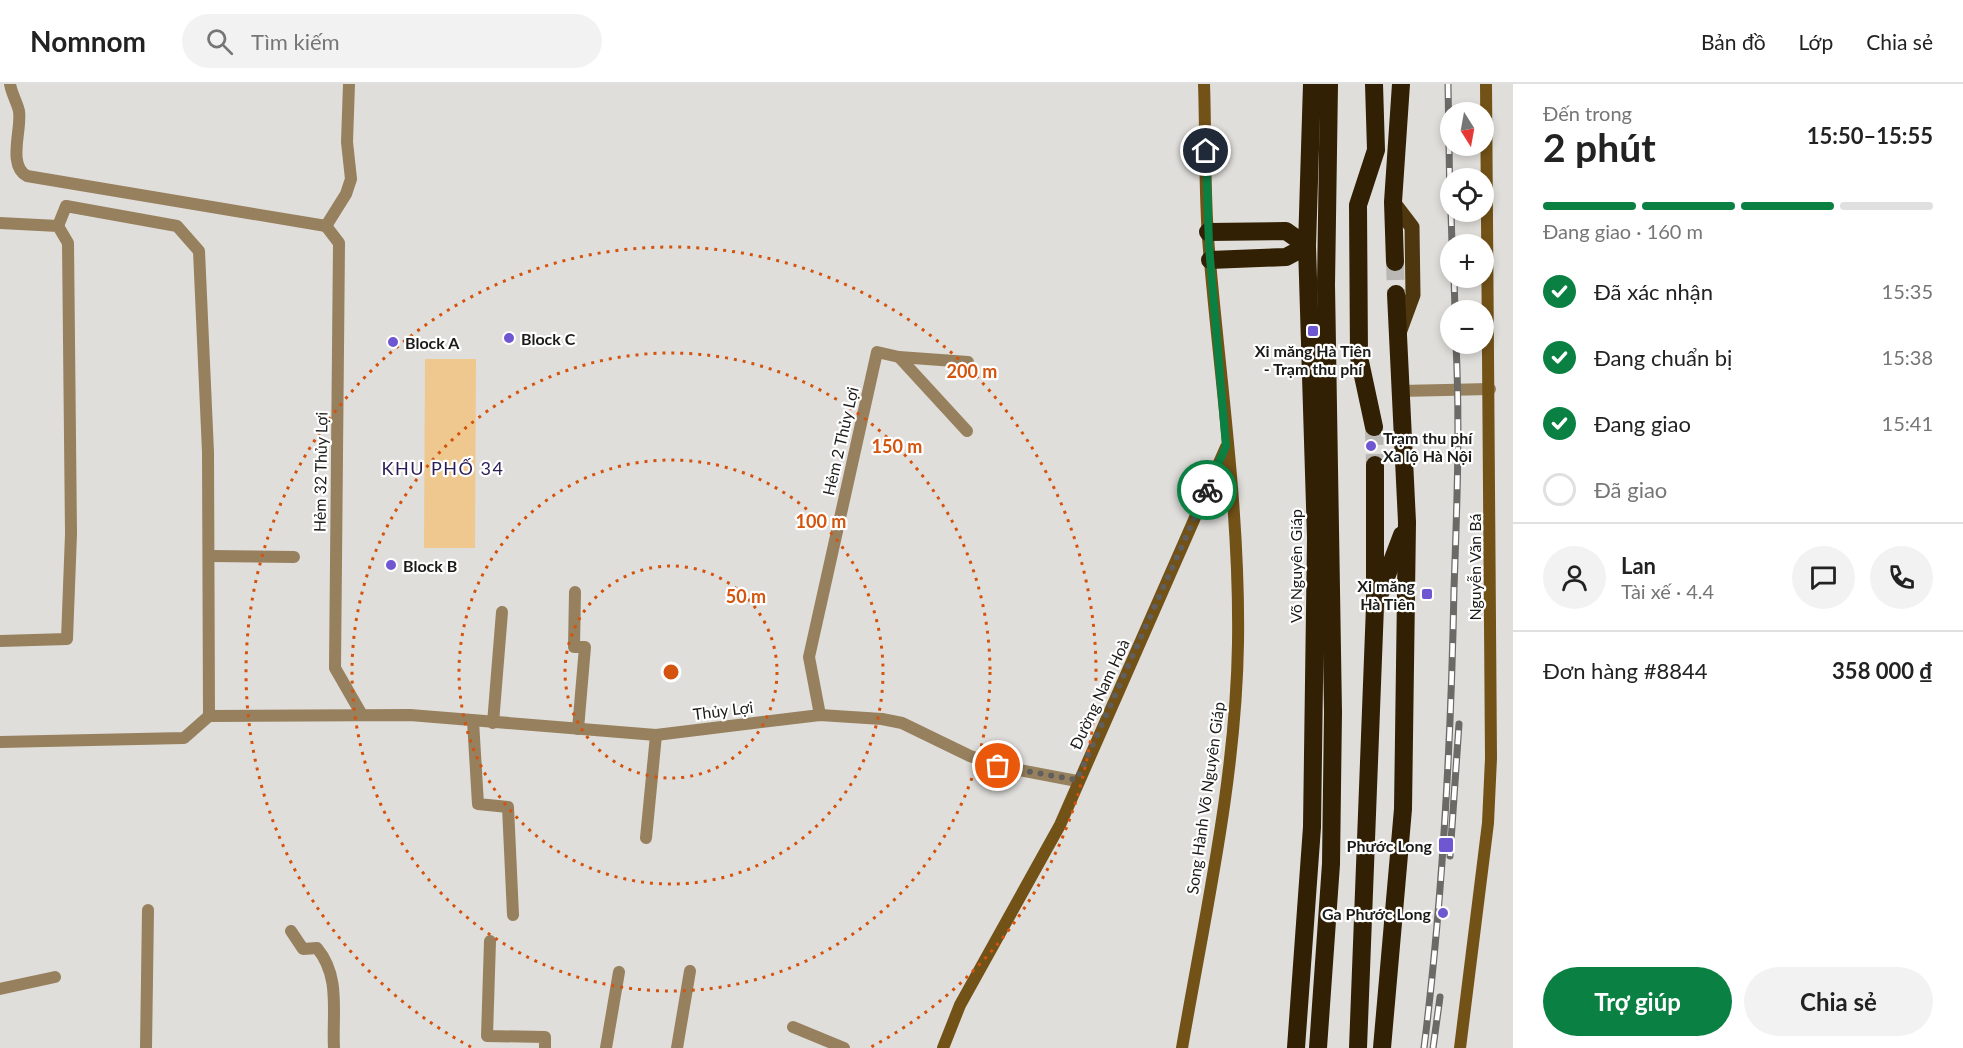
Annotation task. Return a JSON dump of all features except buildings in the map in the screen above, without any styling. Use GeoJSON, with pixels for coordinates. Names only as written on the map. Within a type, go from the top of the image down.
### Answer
{"type":"FeatureCollection","features":[{"type":"Feature","properties":{"kind":"highway","name":"Võ Nguyên Giáp"},"geometry":{"type":"LineString","coordinates":[[1296,1048],[1312,827],[1313,777],[1316,538],[1307,246],[1312,84]]}},
{"type":"Feature","properties":{"kind":"highway"},"geometry":{"type":"LineString","coordinates":[[1318,1048],[1331,864],[1333,712],[1326,282],[1329,84]]}},
{"type":"Feature","properties":{"kind":"highway"},"geometry":{"type":"LineString","coordinates":[[1374,84],[1376,150],[1359,205],[1359,357],[1374,427]]}},
{"type":"Feature","properties":{"kind":"highway"},"geometry":{"type":"LineString","coordinates":[[1376,123],[1396,84]]}},
{"type":"Feature","properties":{"kind":"highway"},"geometry":{"type":"LineString","coordinates":[[1395,262],[1393,202],[1401,84]]}},
{"type":"Feature","properties":{"kind":"highway"},"geometry":{"type":"LineString","coordinates":[[1376,150],[1393,202]]}},
{"type":"Feature","properties":{"kind":"highway"},"geometry":{"type":"LineString","coordinates":[[1210,260],[1286,256],[1307,246],[1327,212]]}},
{"type":"Feature","properties":{"kind":"highway"},"geometry":{"type":"LineString","coordinates":[[1208,232],[1286,231],[1307,246],[1326,282]]}},
{"type":"Feature","properties":{"kind":"highway"},"geometry":{"type":"LineString","coordinates":[[1382,1048],[1389,996],[1403,809],[1407,522],[1396,294]]}},
{"type":"Feature","properties":{"kind":"highway"},"geometry":{"type":"LineString","coordinates":[[1363,1047],[1375,606],[1375,465]]}},
{"type":"Feature","properties":{"kind":"highway"},"geometry":{"type":"LineString","coordinates":[[1375,606],[1407,522]]}},
{"type":"Feature","properties":{"kind":"highway"},"geometry":{"type":"LineString","coordinates":[[1363,1047],[1389,996]]}},
{"type":"Feature","properties":{"kind":"main road","name":"Song Hành Võ Nguyên Giáp"},"geometry":{"type":"LineString","coordinates":[[1182,1048],[1226,790],[1236,692],[1238,594],[1208,232],[1204,84]]}},
{"type":"Feature","properties":{"kind":"main road","name":"Nguyễn Văn Bá"},"geometry":{"type":"LineString","coordinates":[[1460,1048],[1486,834],[1490,768],[1490,389],[1486,84]]}},
{"type":"Feature","properties":{"kind":"main road"},"geometry":{"type":"LineString","coordinates":[[1393,202],[1412,227],[1413,295],[1398,336]]}},
{"type":"Feature","properties":{"kind":"main road","name":"Đường Nam Hoà"},"geometry":{"type":"LineString","coordinates":[[942,1048],[960,1005],[1060,825],[1077,780],[1162,596],[1226,446]]}},
{"type":"Feature","properties":{"kind":"street"},"geometry":{"type":"LineString","coordinates":[[10,84],[6,98],[19,113],[17,161],[19,169],[27,176],[326,226],[346,194],[351,179],[347,142],[349,84]]}},
{"type":"Feature","properties":{"kind":"street"},"geometry":{"type":"LineString","coordinates":[[0,742],[184,738],[209,716],[208,452],[199,251],[177,226],[66,206],[58,226]]}},
{"type":"Feature","properties":{"kind":"street"},"geometry":{"type":"LineString","coordinates":[[0,223],[58,226]]}},
{"type":"Feature","properties":{"kind":"street"},"geometry":{"type":"LineString","coordinates":[[0,641],[68,639],[71,534],[68,243],[58,226]]}},
{"type":"Feature","properties":{"kind":"street","name":"Hẻm 32 Thủy Lợi"},"geometry":{"type":"LineString","coordinates":[[326,226],[339,243],[335,668],[362,715]]}},
{"type":"Feature","properties":{"kind":"street","name":"Hẻm 2 Thủy Lợi"},"geometry":{"type":"LineString","coordinates":[[820,716],[809,657],[877,352],[899,357]]}},
{"type":"Feature","properties":{"kind":"street"},"geometry":{"type":"LineString","coordinates":[[899,357],[969,362]]}},
{"type":"Feature","properties":{"kind":"street"},"geometry":{"type":"LineString","coordinates":[[899,357],[967,431]]}},
{"type":"Feature","properties":{"kind":"street"},"geometry":{"type":"LineString","coordinates":[[1400,391],[1490,389]]}},
{"type":"Feature","properties":{"kind":"street"},"geometry":{"type":"LineString","coordinates":[[210,556],[294,557]]}},
{"type":"Feature","properties":{"kind":"street"},"geometry":{"type":"LineString","coordinates":[[575,592],[574,647],[585,647],[578,729]]}},
{"type":"Feature","properties":{"kind":"street"},"geometry":{"type":"LineString","coordinates":[[493,723],[502,612]]}},
{"type":"Feature","properties":{"kind":"street","name":"Thủy Lợi"},"geometry":{"type":"LineString","coordinates":[[209,716],[410,715],[656,735],[820,716],[882,719],[902,723],[970,756],[998,766],[1077,780]]}},
{"type":"Feature","properties":{"kind":"street"},"geometry":{"type":"LineString","coordinates":[[472,721],[478,804],[508,807],[513,915]]}},
{"type":"Feature","properties":{"kind":"street"},"geometry":{"type":"LineString","coordinates":[[646,838],[656,735]]}},
{"type":"Feature","properties":{"kind":"street"},"geometry":{"type":"LineString","coordinates":[[146,1048],[148,910]]}},
{"type":"Feature","properties":{"kind":"street"},"geometry":{"type":"LineString","coordinates":[[291,931],[303,949],[317,948],[328,962],[334,1000],[334,1048]]}},
{"type":"Feature","properties":{"kind":"street"},"geometry":{"type":"LineString","coordinates":[[490,941],[487,1036],[545,1037],[545,1048]]}},
{"type":"Feature","properties":{"kind":"street"},"geometry":{"type":"LineString","coordinates":[[677,1048],[690,971]]}},
{"type":"Feature","properties":{"kind":"street"},"geometry":{"type":"LineString","coordinates":[[606,1048],[619,972]]}},
{"type":"Feature","properties":{"kind":"street"},"geometry":{"type":"LineString","coordinates":[[0,989],[55,977]]}},
{"type":"Feature","properties":{"kind":"street"},"geometry":{"type":"LineString","coordinates":[[793,1027],[844,1048]]}},
{"type":"Feature","properties":{"kind":"shaded area"},"geometry":{"type":"Polygon","coordinates":[[[425,359],[476,359],[475,548],[424,548],[425,359]]]}},
{"type":"Feature","properties":{"kind":"tunnel"},"geometry":{"type":"LineString","coordinates":[[1395,262],[1396,294]]}},
{"type":"Feature","properties":{"kind":"tunnel"},"geometry":{"type":"LineString","coordinates":[[1374,427],[1375,465]]}},
{"type":"Feature","properties":{"kind":"railway"},"geometry":{"type":"LineString","coordinates":[[1448,84],[1449,168]]}},
{"type":"Feature","properties":{"kind":"railway"},"geometry":{"type":"LineString","coordinates":[[1451,222],[1452,234]]}},
{"type":"Feature","properties":{"kind":"railway"},"geometry":{"type":"LineString","coordinates":[[1454,288],[1455,300]]}},
{"type":"Feature","properties":{"kind":"railway"},"geometry":{"type":"LineString","coordinates":[[1424,1048],[1441,876],[1448,761],[1458,466],[1456,354]]}},
{"type":"Feature","properties":{"kind":"railway"},"geometry":{"type":"LineString","coordinates":[[1450,856],[1459,724]]}},
{"type":"Feature","properties":{"kind":"railway"},"geometry":{"type":"LineString","coordinates":[[1433,1048],[1440,997]]}},
{"type":"Feature","properties":{"kind":"way so far"},"geometry":{"type":"LineString","coordinates":[[998,766],[1077,780],[1167,586],[1207,490]]}},
{"type":"Feature","properties":{"kind":"place","name":"Xi măng Hà Tiên - Trạm thu phí"},"geometry":{"type":"Point","coordinates":[1313,331]}},
{"type":"Feature","properties":{"kind":"place","name":"Block C"},"geometry":{"type":"Point","coordinates":[509,338]}},
{"type":"Feature","properties":{"kind":"place","name":"Block A"},"geometry":{"type":"Point","coordinates":[393,342]}},
{"type":"Feature","properties":{"kind":"place","name":"Trạm thu phí Xa lộ Hà Nội"},"geometry":{"type":"Point","coordinates":[1371,446]}},
{"type":"Feature","properties":{"kind":"place","name":"Block B"},"geometry":{"type":"Point","coordinates":[391,565]}},
{"type":"Feature","properties":{"kind":"place","name":"Xi măng Hà Tiên"},"geometry":{"type":"Point","coordinates":[1427,594]}},
{"type":"Feature","properties":{"kind":"place","name":"Phước Long"},"geometry":{"type":"Point","coordinates":[1446,845]}},
{"type":"Feature","properties":{"kind":"place","name":"Ga Phước Long"},"geometry":{"type":"Point","coordinates":[1443,913]}},
{"type":"Feature","properties":{"kind":"district","name":"KHU PHỐ 34"},"geometry":{"type":"Point","coordinates":[443,468]}},
{"type":"Feature","properties":{"kind":"route"},"geometry":{"type":"LineString","coordinates":[[1206,151],[1209,246],[1226,446],[1207,490]]}}]}
